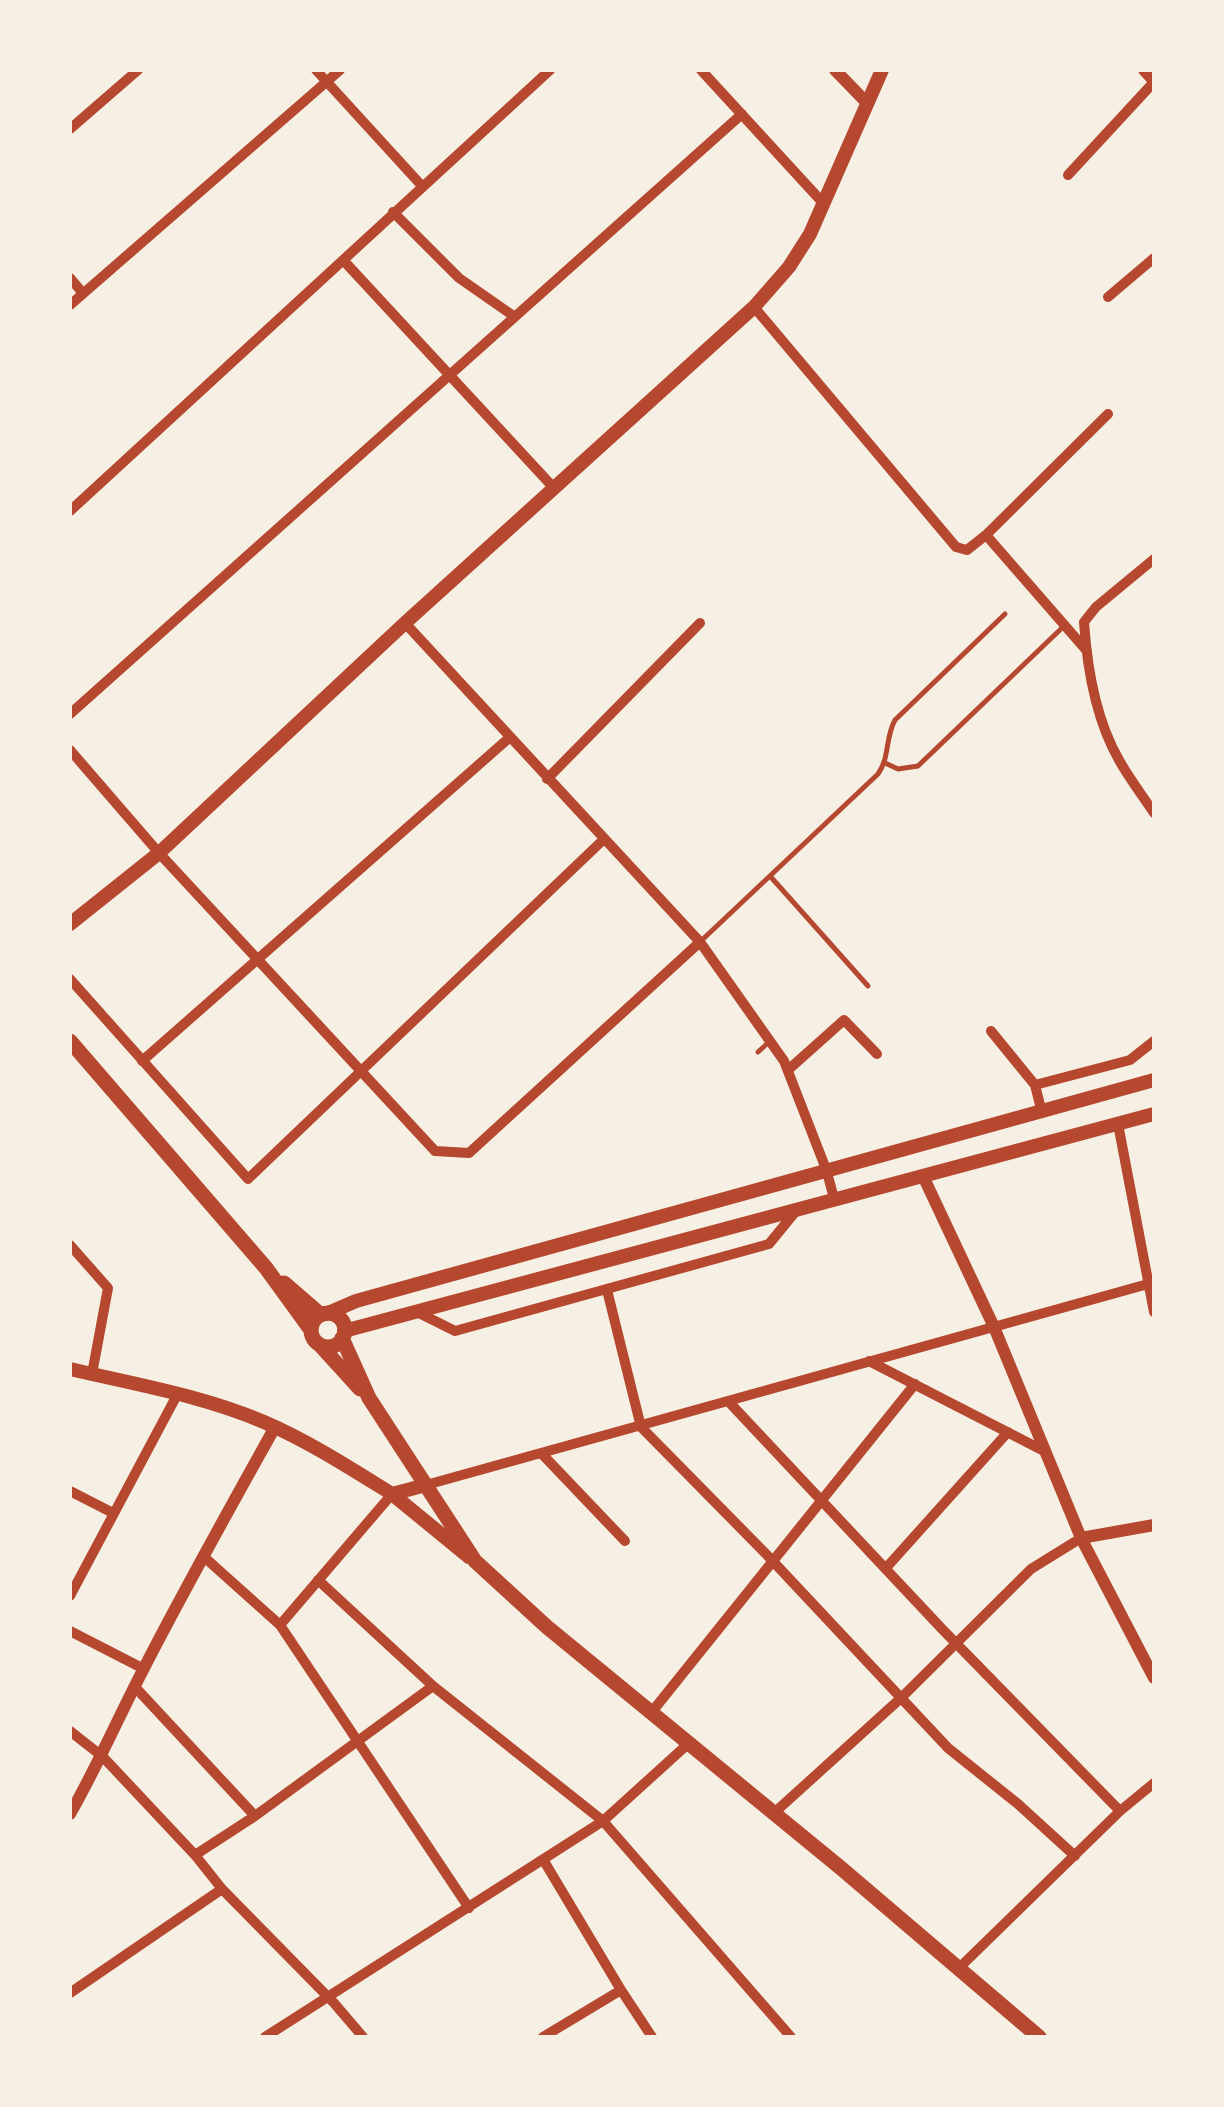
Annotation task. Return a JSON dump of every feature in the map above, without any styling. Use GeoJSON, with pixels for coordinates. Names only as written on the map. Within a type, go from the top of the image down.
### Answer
{"type":"FeatureCollection","features":[{"type":"Feature","properties":{"kind":"main road"},"geometry":{"type":"LineString","coordinates":[[70,924],[159,853],[404,623],[754,307],[790,267],[824,204],[882,70]]}},
{"type":"Feature","properties":{"kind":"main road"},"geometry":{"type":"LineString","coordinates":[[70,1041],[266,1268],[315,1337],[369,1398],[475,1562]]}},
{"type":"Feature","properties":{"kind":"main road"},"geometry":{"type":"LineString","coordinates":[[315,1337],[314,1321],[356,1301],[1154,1080]]}},
{"type":"Feature","properties":{"kind":"main road"},"geometry":{"type":"LineString","coordinates":[[315,1337],[334,1346],[343,1335],[414,1310],[1154,1114]]}},
{"type":"Feature","properties":{"kind":"main road"},"geometry":{"type":"LineString","coordinates":[[266,1268],[324,1314],[340,1319],[369,1398]]}},
{"type":"Feature","properties":{"kind":"main road"},"geometry":{"type":"LineString","coordinates":[[70,1370],[177,1395],[275,1427],[320,1448],[392,1494],[1039,2037]]}},
{"type":"Feature","properties":{"kind":"main road"},"geometry":{"type":"LineString","coordinates":[[392,1494],[426,1485]]}},
{"type":"Feature","properties":{"kind":"street"},"geometry":{"type":"LineString","coordinates":[[70,129],[138,70]]}},
{"type":"Feature","properties":{"kind":"street"},"geometry":{"type":"LineString","coordinates":[[316,70],[422,186]]}},
{"type":"Feature","properties":{"kind":"street"},"geometry":{"type":"LineString","coordinates":[[70,306],[340,70]]}},
{"type":"Feature","properties":{"kind":"street"},"geometry":{"type":"LineString","coordinates":[[70,511],[550,70]]}},
{"type":"Feature","properties":{"kind":"street"},"geometry":{"type":"LineString","coordinates":[[702,70],[824,204]]}},
{"type":"Feature","properties":{"kind":"street"},"geometry":{"type":"LineString","coordinates":[[835,70],[867,103]]}},
{"type":"Feature","properties":{"kind":"street"},"geometry":{"type":"LineString","coordinates":[[1068,175],[1154,82],[1144,70]]}},
{"type":"Feature","properties":{"kind":"street"},"geometry":{"type":"LineString","coordinates":[[70,714],[742,114]]}},
{"type":"Feature","properties":{"kind":"street"},"geometry":{"type":"LineString","coordinates":[[393,212],[459,278],[515,317]]}},
{"type":"Feature","properties":{"kind":"street"},"geometry":{"type":"LineString","coordinates":[[1108,297],[1154,258]]}},
{"type":"Feature","properties":{"kind":"street"},"geometry":{"type":"LineString","coordinates":[[344,261],[553,487]]}},
{"type":"Feature","properties":{"kind":"street"},"geometry":{"type":"LineString","coordinates":[[70,278],[82,292]]}},
{"type":"Feature","properties":{"kind":"street"},"geometry":{"type":"LineString","coordinates":[[754,307],[956,547],[966,550],[986,535],[1108,414]]}},
{"type":"Feature","properties":{"kind":"street"},"geometry":{"type":"LineString","coordinates":[[986,535],[1087,651]]}},
{"type":"Feature","properties":{"kind":"street"},"geometry":{"type":"LineString","coordinates":[[1154,559],[1084,622],[1104,729],[1154,813]]}},
{"type":"Feature","properties":{"kind":"street"},"geometry":{"type":"LineString","coordinates":[[404,623],[700,942],[772,1040],[788,1070],[834,1198]]}},
{"type":"Feature","properties":{"kind":"street"},"geometry":{"type":"LineString","coordinates":[[547,780],[700,624]]}},
{"type":"Feature","properties":{"kind":"street"},"geometry":{"type":"LineString","coordinates":[[142,1061],[509,738]]}},
{"type":"Feature","properties":{"kind":"street"},"geometry":{"type":"LineString","coordinates":[[70,750],[159,853],[435,1152],[469,1152],[700,942]]}},
{"type":"Feature","properties":{"kind":"street"},"geometry":{"type":"LineString","coordinates":[[70,979],[248,1179],[603,840]]}},
{"type":"Feature","properties":{"kind":"street"},"geometry":{"type":"LineString","coordinates":[[788,1070],[844,1020],[878,1054]]}},
{"type":"Feature","properties":{"kind":"street"},"geometry":{"type":"LineString","coordinates":[[991,1032],[1035,1085],[1042,1114]]}},
{"type":"Feature","properties":{"kind":"street"},"geometry":{"type":"LineString","coordinates":[[1035,1085],[1130,1060],[1154,1042]]}},
{"type":"Feature","properties":{"kind":"street"},"geometry":{"type":"LineString","coordinates":[[1130,1060],[1131,1087]]}},
{"type":"Feature","properties":{"kind":"street"},"geometry":{"type":"LineString","coordinates":[[1118,1124],[1154,1312]]}},
{"type":"Feature","properties":{"kind":"street"},"geometry":{"type":"LineString","coordinates":[[923,1176],[994,1327],[1082,1538],[1154,1678]]}},
{"type":"Feature","properties":{"kind":"street"},"geometry":{"type":"LineString","coordinates":[[414,1310],[455,1330],[769,1244],[798,1209]]}},
{"type":"Feature","properties":{"kind":"street"},"geometry":{"type":"LineString","coordinates":[[70,1245],[108,1288],[92,1374]]}},
{"type":"Feature","properties":{"kind":"street"},"geometry":{"type":"LineString","coordinates":[[426,1485],[1148,1284]]}},
{"type":"Feature","properties":{"kind":"street"},"geometry":{"type":"LineString","coordinates":[[606,1290],[641,1427],[948,1748],[1075,1856]]}},
{"type":"Feature","properties":{"kind":"street"},"geometry":{"type":"LineString","coordinates":[[870,1361],[1044,1451]]}},
{"type":"Feature","properties":{"kind":"street"},"geometry":{"type":"LineString","coordinates":[[651,1713],[915,1384]]}},
{"type":"Feature","properties":{"kind":"street"},"geometry":{"type":"LineString","coordinates":[[70,1596],[177,1395]]}},
{"type":"Feature","properties":{"kind":"street"},"geometry":{"type":"LineString","coordinates":[[728,1401],[1120,1811]]}},
{"type":"Feature","properties":{"kind":"street"},"geometry":{"type":"LineString","coordinates":[[70,1814],[103,1757],[203,1556],[275,1427]]}},
{"type":"Feature","properties":{"kind":"street"},"geometry":{"type":"LineString","coordinates":[[886,1568],[1008,1432]]}},
{"type":"Feature","properties":{"kind":"street"},"geometry":{"type":"LineString","coordinates":[[542,1454],[625,1541]]}},
{"type":"Feature","properties":{"kind":"street"},"geometry":{"type":"LineString","coordinates":[[70,1491],[113,1514]]}},
{"type":"Feature","properties":{"kind":"street"},"geometry":{"type":"LineString","coordinates":[[280,1625],[392,1494]]}},
{"type":"Feature","properties":{"kind":"street"},"geometry":{"type":"LineString","coordinates":[[774,1813],[901,1698],[1030,1568],[1082,1538],[1154,1525]]}},
{"type":"Feature","properties":{"kind":"street"},"geometry":{"type":"LineString","coordinates":[[203,1556],[280,1625],[469,1908]]}},
{"type":"Feature","properties":{"kind":"street"},"geometry":{"type":"LineString","coordinates":[[318,1580],[433,1686],[603,1821],[790,2037]]}},
{"type":"Feature","properties":{"kind":"street"},"geometry":{"type":"LineString","coordinates":[[70,1631],[144,1668]]}},
{"type":"Feature","properties":{"kind":"street"},"geometry":{"type":"LineString","coordinates":[[194,1855],[255,1816],[433,1686]]}},
{"type":"Feature","properties":{"kind":"street"},"geometry":{"type":"LineString","coordinates":[[135,1688],[255,1816]]}},
{"type":"Feature","properties":{"kind":"street"},"geometry":{"type":"LineString","coordinates":[[70,1731],[103,1757],[222,1890],[363,2037]]}},
{"type":"Feature","properties":{"kind":"street"},"geometry":{"type":"LineString","coordinates":[[265,2037],[603,1821],[689,1744]]}},
{"type":"Feature","properties":{"kind":"street"},"geometry":{"type":"LineString","coordinates":[[958,1968],[1154,1783]]}},
{"type":"Feature","properties":{"kind":"street"},"geometry":{"type":"LineString","coordinates":[[544,1861],[652,2037]]}},
{"type":"Feature","properties":{"kind":"street"},"geometry":{"type":"LineString","coordinates":[[70,1993],[222,1890]]}},
{"type":"Feature","properties":{"kind":"street"},"geometry":{"type":"LineString","coordinates":[[543,2037],[621,1990]]}},
{"type":"Feature","properties":{"kind":"lane"},"geometry":{"type":"LineString","coordinates":[[700,942],[878,774],[886,763],[888,732],[894,720],[1006,614]]}},
{"type":"Feature","properties":{"kind":"lane"},"geometry":{"type":"LineString","coordinates":[[886,763],[898,769],[918,766],[1065,626]]}},
{"type":"Feature","properties":{"kind":"lane"},"geometry":{"type":"LineString","coordinates":[[770,876],[868,986]]}},
{"type":"Feature","properties":{"kind":"lane"},"geometry":{"type":"LineString","coordinates":[[758,1052],[772,1040]]}}]}
